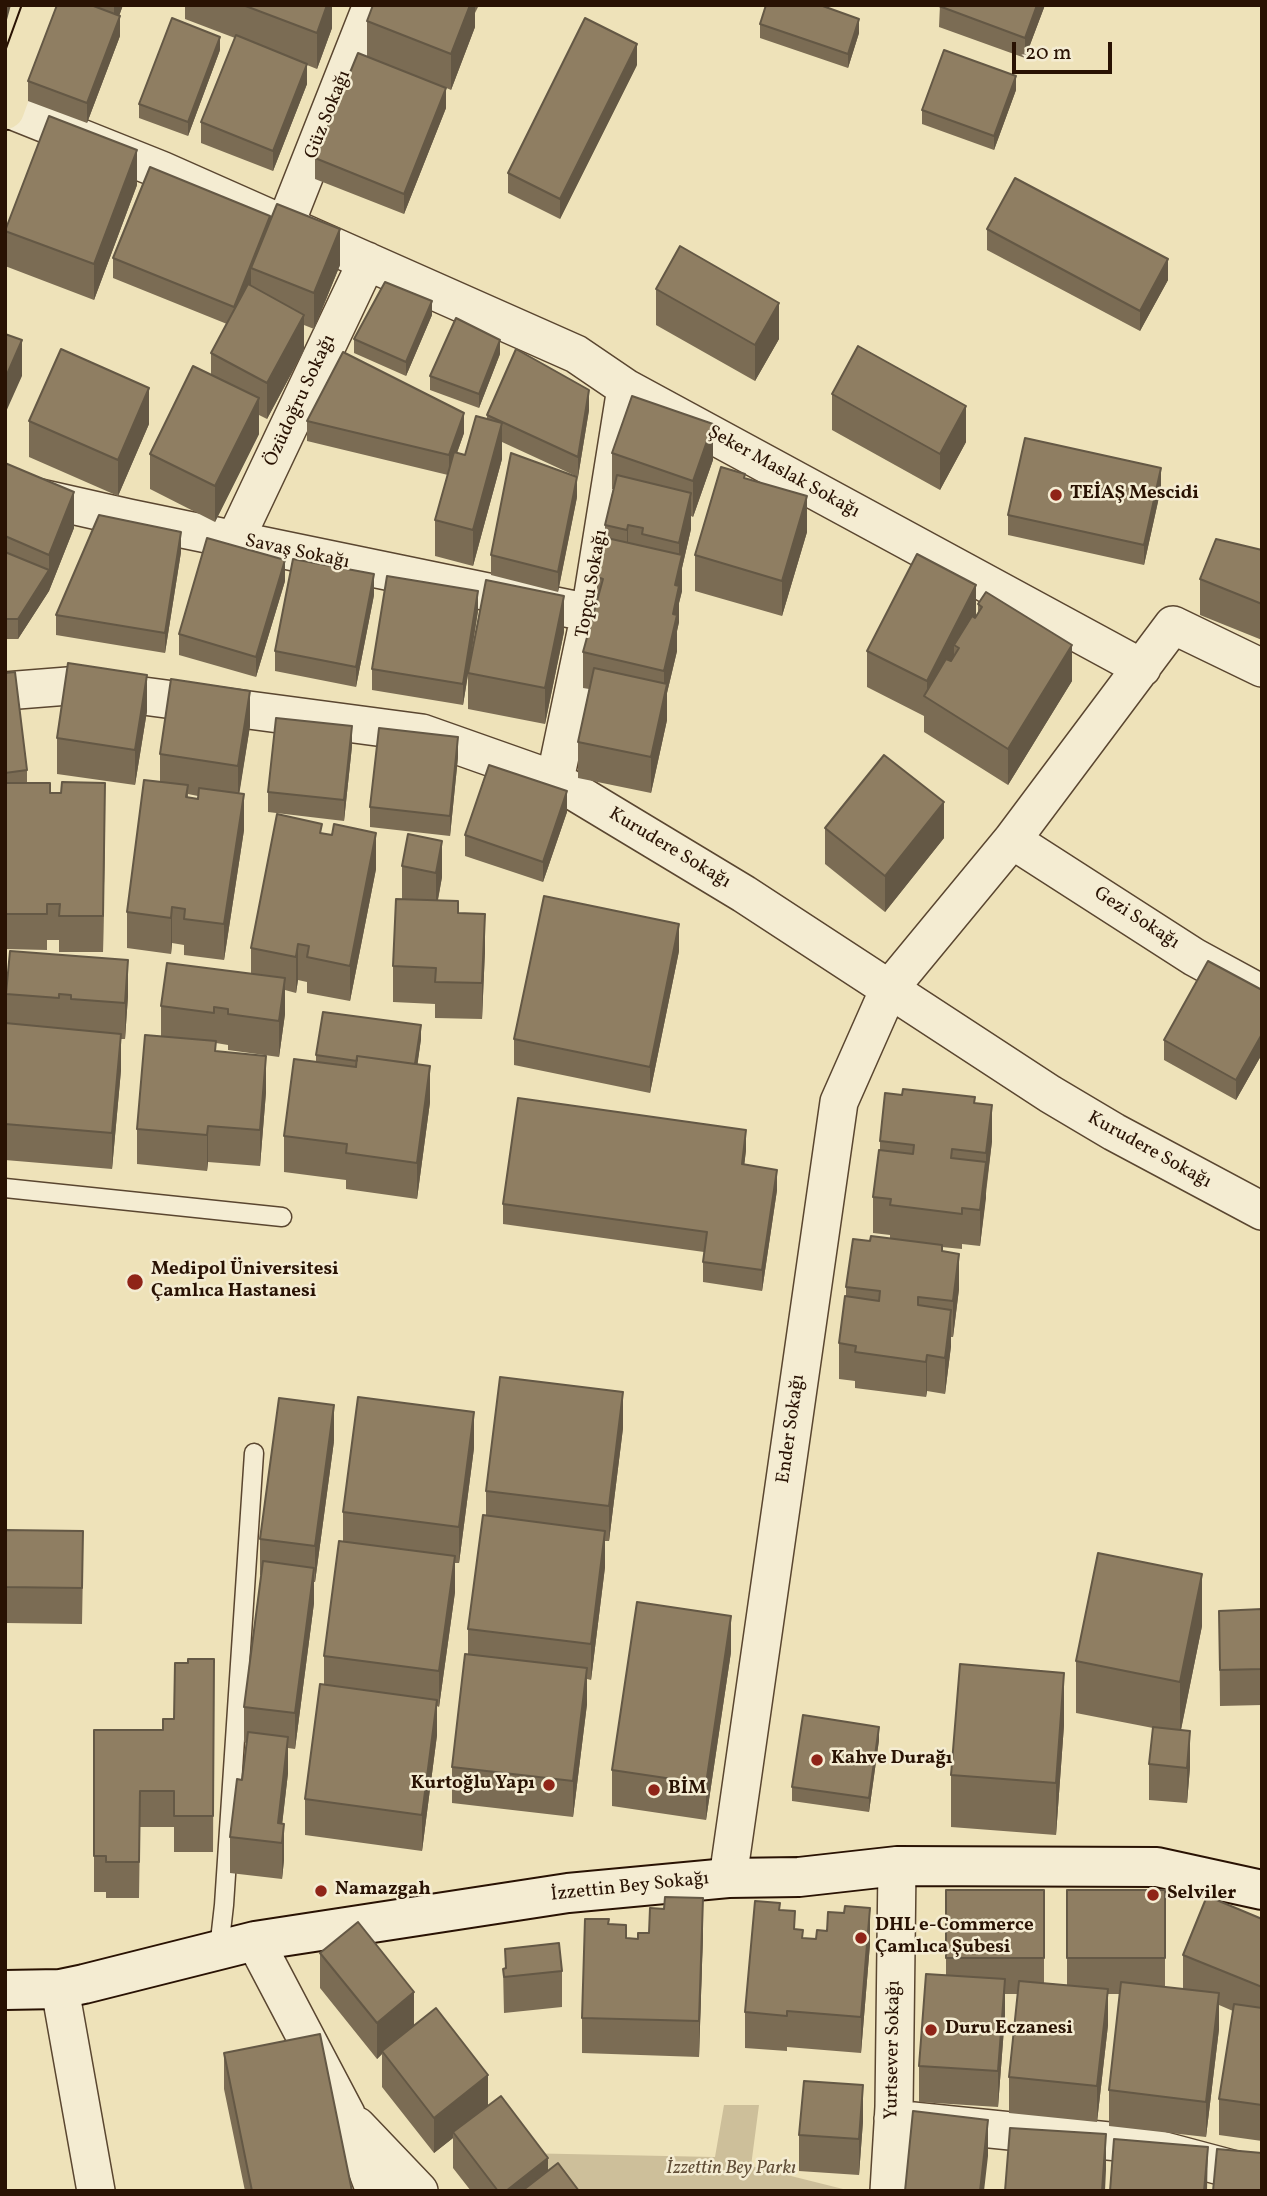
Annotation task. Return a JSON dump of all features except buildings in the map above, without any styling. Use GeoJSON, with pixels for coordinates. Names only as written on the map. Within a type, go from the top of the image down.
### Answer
{"type":"FeatureCollection","features":[{"type":"Feature","properties":{"kind":"main road"},"geometry":{"type":"LineString","coordinates":[[6,109],[43,5]]}},
{"type":"Feature","properties":{"kind":"street","name":"Güz Sokağı"},"geometry":{"type":"LineString","coordinates":[[285,225],[372,5]]}},
{"type":"Feature","properties":{"kind":"street","name":"Şeker Maslak Sokağı"},"geometry":{"type":"LineString","coordinates":[[6,109],[161,170],[576,354],[626,388],[1142,668]]}},
{"type":"Feature","properties":{"kind":"street","name":"Özüdoğru Sokağı"},"geometry":{"type":"LineString","coordinates":[[235,540],[368,261]]}},
{"type":"Feature","properties":{"kind":"street","name":"Topçu Sokağı"},"geometry":{"type":"LineString","coordinates":[[555,780],[590,613],[626,388]]}},
{"type":"Feature","properties":{"kind":"street","name":"Savaş Sokağı"},"geometry":{"type":"LineString","coordinates":[[5,490],[590,613]]}},
{"type":"Feature","properties":{"kind":"street"},"geometry":{"type":"LineString","coordinates":[[889,989],[1012,840],[1173,625],[1262,668]]}},
{"type":"Feature","properties":{"kind":"street","name":"Kurudere Sokağı"},"geometry":{"type":"LineString","coordinates":[[5,691],[68,686],[422,733],[555,780],[744,894],[1050,1094],[1262,1212]]}},
{"type":"Feature","properties":{"kind":"street","name":"Gezi Sokağı"},"geometry":{"type":"LineString","coordinates":[[1012,840],[1195,957],[1262,994]]}},
{"type":"Feature","properties":{"kind":"street","name":"Ender Sokağı"},"geometry":{"type":"LineString","coordinates":[[728,1878],[839,1102],[889,989]]}},
{"type":"Feature","properties":{"kind":"street","name":"İzzettin Bey Sokağı"},"geometry":{"type":"LineString","coordinates":[[5,1990],[60,1989],[237,1945],[568,1893],[728,1878],[799,1877],[897,1866],[1157,1867],[1262,1890]]}},
{"type":"Feature","properties":{"kind":"street","name":"Yurtsever Sokağı"},"geometry":{"type":"LineString","coordinates":[[889,2191],[893,2119],[897,1866]]}},
{"type":"Feature","properties":{"kind":"street"},"geometry":{"type":"LineString","coordinates":[[237,1945],[346,2114],[419,2191]]}},
{"type":"Feature","properties":{"kind":"street"},"geometry":{"type":"LineString","coordinates":[[60,1989],[96,2191]]}},
{"type":"Feature","properties":{"kind":"street"},"geometry":{"type":"LineString","coordinates":[[346,2114],[374,2190]]}},
{"type":"Feature","properties":{"kind":"street"},"geometry":{"type":"LineString","coordinates":[[893,2119],[1138,2144],[1262,2177]]}},
{"type":"Feature","properties":{"kind":"lane"},"geometry":{"type":"LineString","coordinates":[[5,1188],[282,1217]]}},
{"type":"Feature","properties":{"kind":"lane"},"geometry":{"type":"LineString","coordinates":[[237,1945],[224,1905],[254,1453]]}},
{"type":"Feature","properties":{"kind":"green space","name":"İzzettin Bey Parkı"},"geometry":{"type":"Polygon","coordinates":[[[724,2105],[759,2105],[751,2166],[851,2191],[550,2191],[518,2153],[715,2157],[724,2105]]]}},
{"type":"Feature","properties":{"kind":"place","name":"TEİAŞ Mescidi"},"geometry":{"type":"Point","coordinates":[1056,495]}},
{"type":"Feature","properties":{"kind":"place","name":"Medipol Üniversitesi Çamlıca Hastanesi"},"geometry":{"type":"Point","coordinates":[135,1282]}},
{"type":"Feature","properties":{"kind":"place","name":"Kahve Durağı"},"geometry":{"type":"Point","coordinates":[817,1760]}},
{"type":"Feature","properties":{"kind":"place","name":"Kurtoğlu Yapı"},"geometry":{"type":"Point","coordinates":[549,1785]}},
{"type":"Feature","properties":{"kind":"place","name":"BİM"},"geometry":{"type":"Point","coordinates":[654,1790]}},
{"type":"Feature","properties":{"kind":"place","name":"Namazgah"},"geometry":{"type":"Point","coordinates":[321,1891]}},
{"type":"Feature","properties":{"kind":"place","name":"Selviler"},"geometry":{"type":"Point","coordinates":[1153,1895]}},
{"type":"Feature","properties":{"kind":"place","name":"DHL e-Commerce Çamlıca Şubesi"},"geometry":{"type":"Point","coordinates":[861,1938]}},
{"type":"Feature","properties":{"kind":"place","name":"Duru Eczanesi"},"geometry":{"type":"Point","coordinates":[931,2030]}}]}
